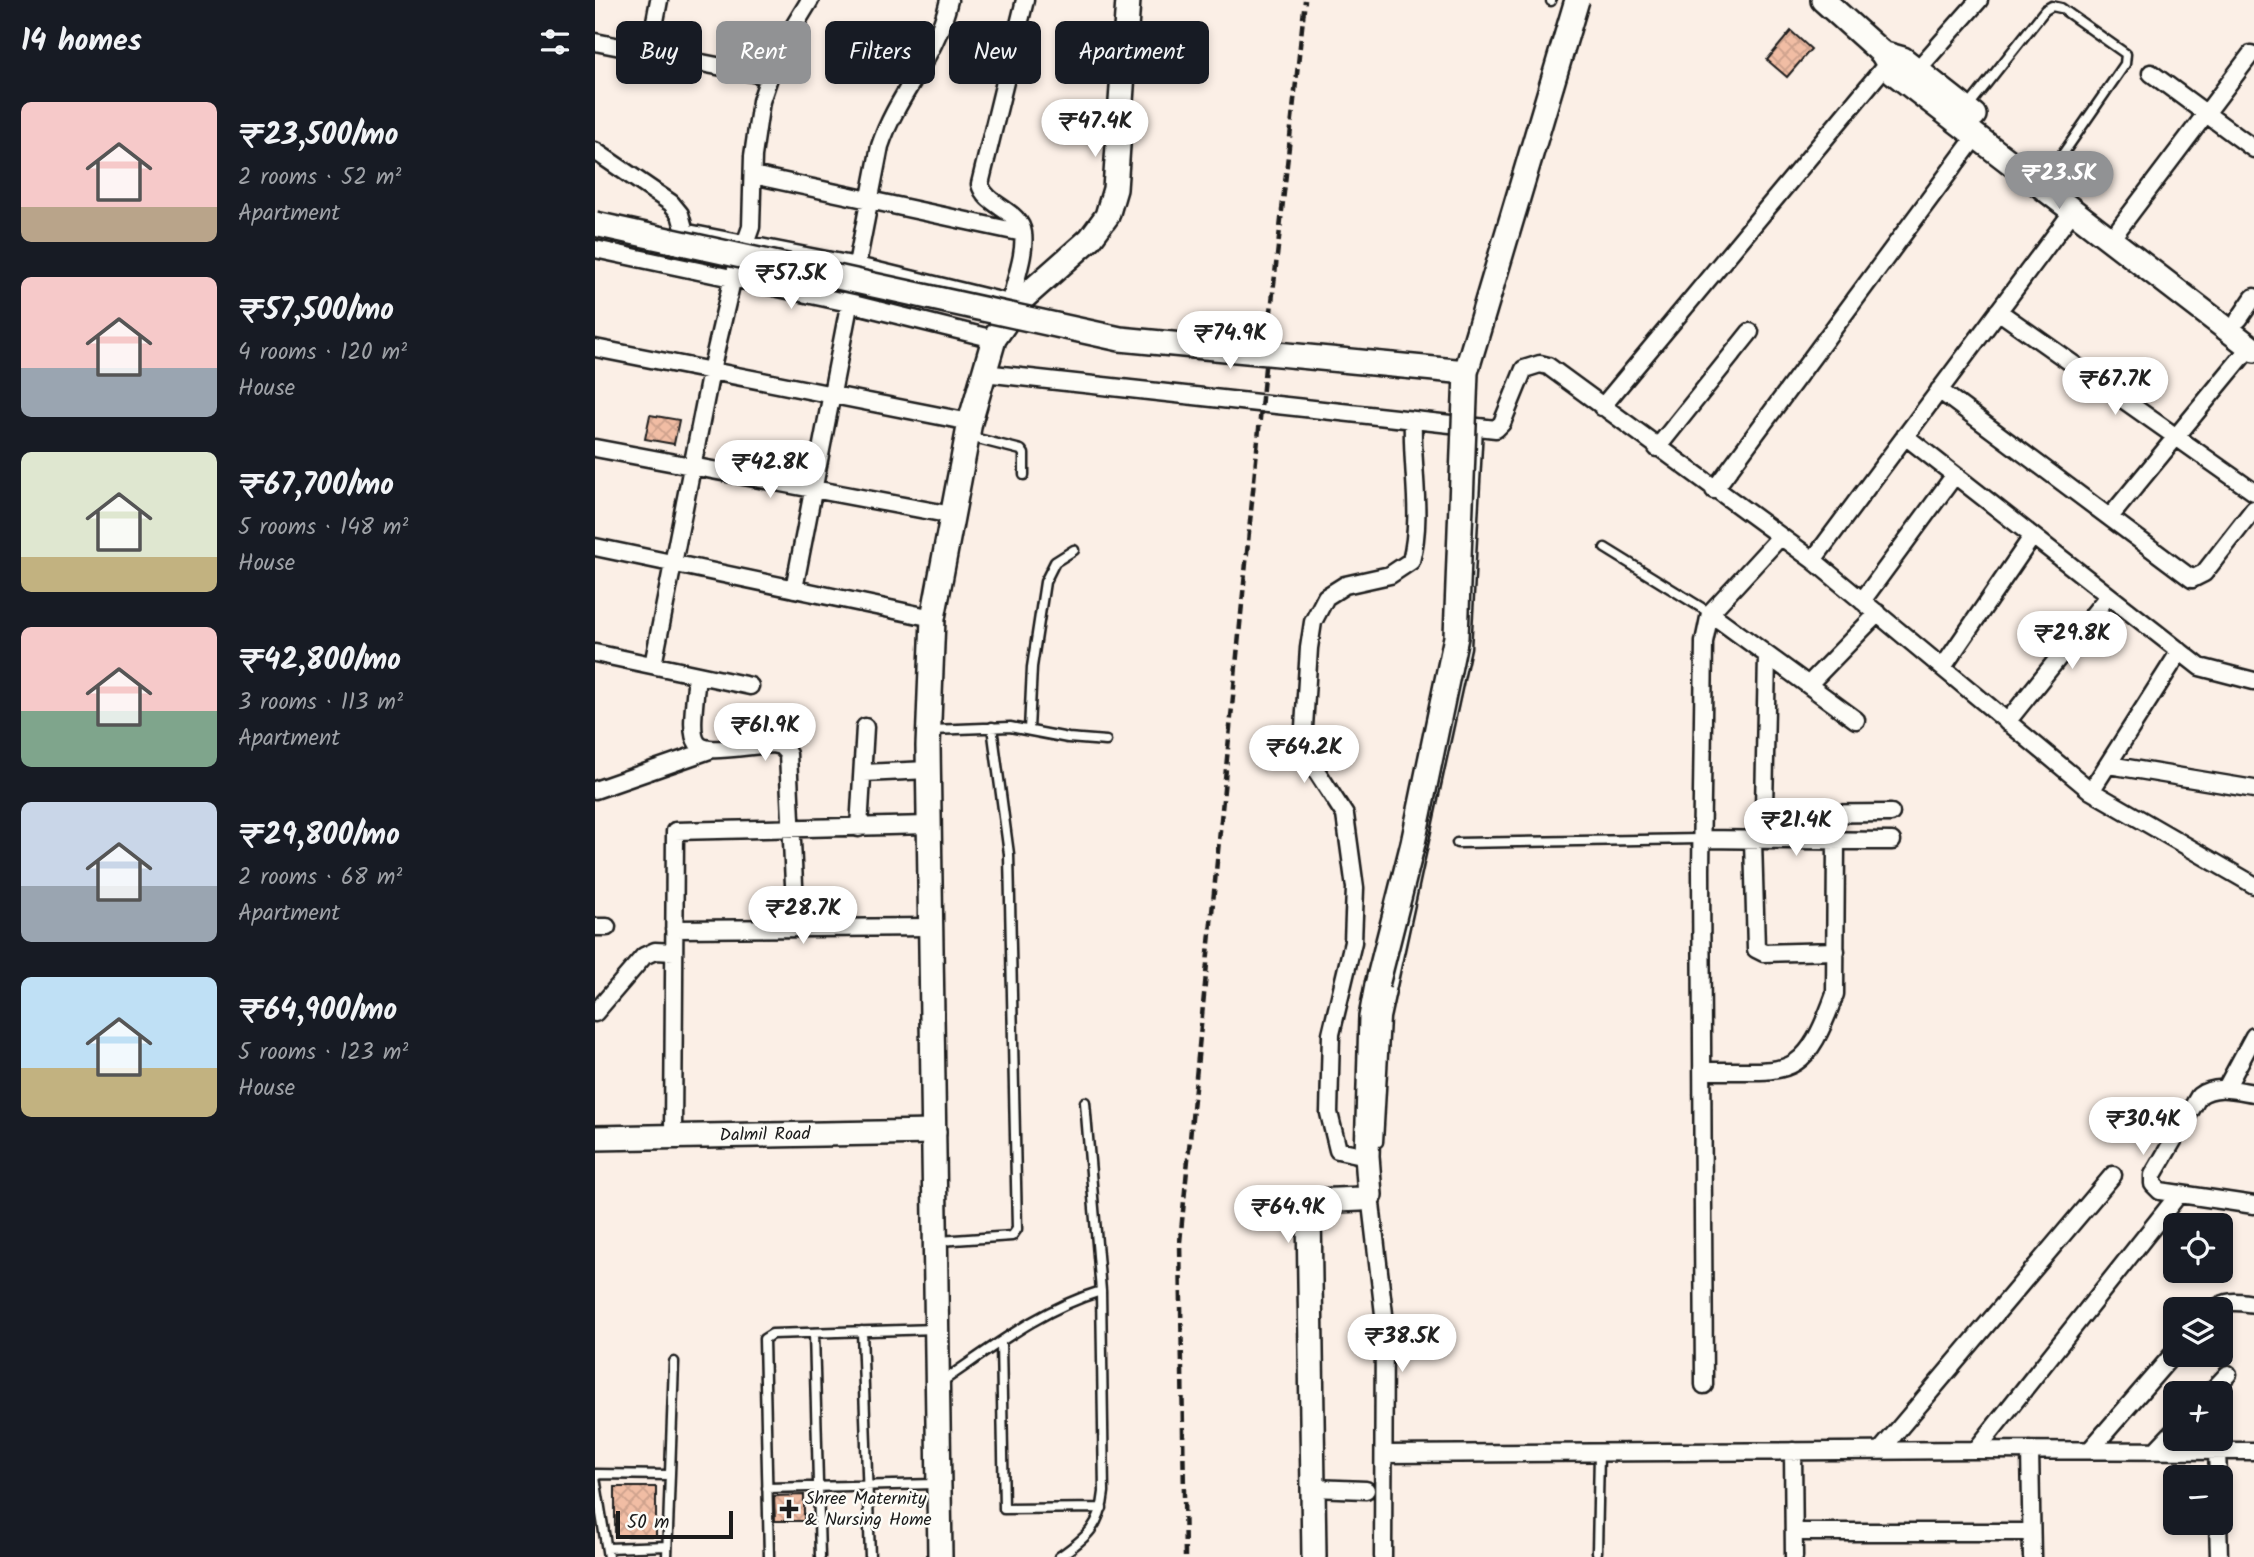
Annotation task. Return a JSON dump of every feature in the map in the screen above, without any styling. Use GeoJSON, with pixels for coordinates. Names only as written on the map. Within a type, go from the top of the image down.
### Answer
{"type":"FeatureCollection","features":[{"type":"Feature","properties":{"kind":"street"},"geometry":{"type":"LineString","coordinates":[[655,21],[659,0]]}},
{"type":"Feature","properties":{"kind":"street"},"geometry":{"type":"LineString","coordinates":[[797,21],[810,0]]}},
{"type":"Feature","properties":{"kind":"street"},"geometry":{"type":"LineString","coordinates":[[794,589],[849,303],[887,125],[936,45],[949,0]]}},
{"type":"Feature","properties":{"kind":"street"},"geometry":{"type":"LineString","coordinates":[[1013,304],[1023,233],[1017,221],[984,194],[981,184],[1025,0]]}},
{"type":"Feature","properties":{"kind":"street"},"geometry":{"type":"LineString","coordinates":[[940,1557],[928,770],[933,618],[969,429],[994,338],[1013,304],[1090,239],[1107,216],[1115,189],[1128,0]]}},
{"type":"Feature","properties":{"kind":"street"},"geometry":{"type":"LineString","coordinates":[[1383,1557],[1384,1314],[1367,1156],[1371,1017],[1413,843],[1456,637],[1466,372],[1577,0]]}},
{"type":"Feature","properties":{"kind":"street"},"geometry":{"type":"LineString","coordinates":[[1823,0],[1976,136],[2073,211],[2249,337]]}},
{"type":"Feature","properties":{"kind":"street"},"geometry":{"type":"LineString","coordinates":[[1834,0],[1887,58],[1917,70],[2249,337]]}},
{"type":"Feature","properties":{"kind":"street"},"geometry":{"type":"LineString","coordinates":[[1917,70],[1979,0]]}},
{"type":"Feature","properties":{"kind":"street"},"geometry":{"type":"LineString","coordinates":[[595,42],[616,46]]}},
{"type":"Feature","properties":{"kind":"street"},"geometry":{"type":"LineString","coordinates":[[2118,229],[2251,54]]}},
{"type":"Feature","properties":{"kind":"street"},"geometry":{"type":"LineString","coordinates":[[1602,407],[1887,58]]}},
{"type":"Feature","properties":{"kind":"street"},"geometry":{"type":"LineString","coordinates":[[2151,73],[2254,149]]}},
{"type":"Feature","properties":{"kind":"street"},"geometry":{"type":"LineString","coordinates":[[653,665],[711,371],[732,281],[754,211],[755,133],[766,84]]}},
{"type":"Feature","properties":{"kind":"street"},"geometry":{"type":"LineString","coordinates":[[1714,491],[1976,136]]}},
{"type":"Feature","properties":{"kind":"street"},"geometry":{"type":"LineString","coordinates":[[595,151],[671,203],[680,214],[685,232]]}},
{"type":"Feature","properties":{"kind":"street"},"geometry":{"type":"LineString","coordinates":[[754,175],[1023,233]]}},
{"type":"Feature","properties":{"kind":"street"},"geometry":{"type":"LineString","coordinates":[[1813,560],[2073,211]]}},
{"type":"Feature","properties":{"kind":"street"},"geometry":{"type":"LineString","coordinates":[[595,214],[857,266],[1013,304]]}},
{"type":"Feature","properties":{"kind":"street"},"geometry":{"type":"LineString","coordinates":[[595,224],[1121,339],[1466,372]]}},
{"type":"Feature","properties":{"kind":"street"},"geometry":{"type":"LineString","coordinates":[[595,249],[732,281],[849,303],[994,338]]}},
{"type":"Feature","properties":{"kind":"street"},"geometry":{"type":"LineString","coordinates":[[2110,517],[2175,438],[2249,337],[2254,297]]}},
{"type":"Feature","properties":{"kind":"street"},"geometry":{"type":"LineString","coordinates":[[1998,311],[2254,492]]}},
{"type":"Feature","properties":{"kind":"street"},"geometry":{"type":"LineString","coordinates":[[1657,447],[1749,332]]}},
{"type":"Feature","properties":{"kind":"street"},"geometry":{"type":"LineString","coordinates":[[595,348],[831,395],[969,429]]}},
{"type":"Feature","properties":{"kind":"street"},"geometry":{"type":"LineString","coordinates":[[984,373],[1478,427],[1500,427],[1520,375],[1530,365],[1548,366],[1714,491],[1813,560],[2091,791],[2254,885]]}},
{"type":"Feature","properties":{"kind":"street"},"geometry":{"type":"LineString","coordinates":[[1939,390],[2192,579],[2204,573],[2254,509]]}},
{"type":"Feature","properties":{"kind":"street"},"geometry":{"type":"LineString","coordinates":[[1367,1156],[1338,1150],[1329,1113],[1331,1034],[1353,942],[1355,888],[1345,815],[1310,761],[1304,727],[1308,648],[1313,622],[1326,597],[1345,585],[1390,575],[1411,561],[1418,534],[1418,507],[1411,458],[1413,420]]}},
{"type":"Feature","properties":{"kind":"street"},"geometry":{"type":"LineString","coordinates":[[1905,436],[2200,667],[2254,681]]}},
{"type":"Feature","properties":{"kind":"street"},"geometry":{"type":"LineString","coordinates":[[595,448],[952,515]]}},
{"type":"Feature","properties":{"kind":"street"},"geometry":{"type":"LineString","coordinates":[[1862,601],[1954,476]]}},
{"type":"Feature","properties":{"kind":"street"},"geometry":{"type":"LineString","coordinates":[[1704,1385],[1705,1071],[1701,839],[1704,642],[1710,613],[1780,537]]}},
{"type":"Feature","properties":{"kind":"street"},"geometry":{"type":"LineString","coordinates":[[1943,667],[2032,537]]}},
{"type":"Feature","properties":{"kind":"street"},"geometry":{"type":"LineString","coordinates":[[595,547],[933,618]]}},
{"type":"Feature","properties":{"kind":"street"},"geometry":{"type":"LineString","coordinates":[[2007,723],[2108,596]]}},
{"type":"Feature","properties":{"kind":"street"},"geometry":{"type":"LineString","coordinates":[[1710,613],[1856,720]]}},
{"type":"Feature","properties":{"kind":"street"},"geometry":{"type":"LineString","coordinates":[[1808,685],[1878,613]]}},
{"type":"Feature","properties":{"kind":"street"},"geometry":{"type":"LineString","coordinates":[[2091,791],[2180,651]]}},
{"type":"Feature","properties":{"kind":"street"},"geometry":{"type":"LineString","coordinates":[[595,653],[750,686]]}},
{"type":"Feature","properties":{"kind":"street"},"geometry":{"type":"LineString","coordinates":[[1767,655],[1764,809],[1772,814],[1891,813]]}},
{"type":"Feature","properties":{"kind":"street"},"geometry":{"type":"LineString","coordinates":[[697,675],[691,730],[693,741],[699,748],[710,750],[781,746],[788,754],[791,764],[796,928]]}},
{"type":"Feature","properties":{"kind":"street"},"geometry":{"type":"LineString","coordinates":[[859,828],[865,727]]}},
{"type":"Feature","properties":{"kind":"street"},"geometry":{"type":"LineString","coordinates":[[595,790],[710,750]]}},
{"type":"Feature","properties":{"kind":"street"},"geometry":{"type":"LineString","coordinates":[[2109,765],[2254,789]]}},
{"type":"Feature","properties":{"kind":"street"},"geometry":{"type":"LineString","coordinates":[[864,773],[928,770]]}},
{"type":"Feature","properties":{"kind":"street"},"geometry":{"type":"LineString","coordinates":[[673,1136],[675,831],[929,825]]}},
{"type":"Feature","properties":{"kind":"street"},"geometry":{"type":"LineString","coordinates":[[1701,839],[1892,841]]}},
{"type":"Feature","properties":{"kind":"street"},"geometry":{"type":"LineString","coordinates":[[1753,840],[1756,949],[1764,953],[1836,951]]}},
{"type":"Feature","properties":{"kind":"street"},"geometry":{"type":"LineString","coordinates":[[1705,1071],[1780,1070],[1797,1064],[1827,1016],[1835,994],[1836,840]]}},
{"type":"Feature","properties":{"kind":"street"},"geometry":{"type":"LineString","coordinates":[[674,929],[930,926]]}},
{"type":"Feature","properties":{"kind":"street"},"geometry":{"type":"LineString","coordinates":[[595,1013],[644,956],[655,951],[674,952]]}},
{"type":"Feature","properties":{"kind":"street"},"geometry":{"type":"LineString","coordinates":[[2226,1088],[2254,1036]]}},
{"type":"Feature","properties":{"kind":"street"},"geometry":{"type":"LineString","coordinates":[[2254,1093],[2226,1088],[2209,1089],[2199,1096],[2153,1175],[2153,1184],[2160,1191],[2254,1205]]}},
{"type":"Feature","properties":{"kind":"street","name":"Dalmil Road"},"geometry":{"type":"LineString","coordinates":[[595,1138],[934,1132]]}},
{"type":"Feature","properties":{"kind":"street"},"geometry":{"type":"LineString","coordinates":[[1881,1450],[2113,1175]]}},
{"type":"Feature","properties":{"kind":"street"},"geometry":{"type":"LineString","coordinates":[[1976,1450],[2179,1194]]}},
{"type":"Feature","properties":{"kind":"street"},"geometry":{"type":"LineString","coordinates":[[1314,1557],[1310,1204],[1314,1201],[1361,1199],[1370,1195]]}},
{"type":"Feature","properties":{"kind":"street"},"geometry":{"type":"LineString","coordinates":[[2233,1302],[2254,1304]]}},
{"type":"Feature","properties":{"kind":"street"},"geometry":{"type":"LineString","coordinates":[[2090,1450],[2163,1366]]}},
{"type":"Feature","properties":{"kind":"street"},"geometry":{"type":"LineString","coordinates":[[2221,1381],[2228,1374]]}},
{"type":"Feature","properties":{"kind":"street"},"geometry":{"type":"LineString","coordinates":[[2156,1450],[2163,1443]]}},
{"type":"Feature","properties":{"kind":"street"},"geometry":{"type":"LineString","coordinates":[[2030,1450],[2032,1557]]}},
{"type":"Feature","properties":{"kind":"street"},"geometry":{"type":"LineString","coordinates":[[1384,1454],[2163,1450]]}},
{"type":"Feature","properties":{"kind":"street"},"geometry":{"type":"LineString","coordinates":[[1793,1451],[1794,1557]]}},
{"type":"Feature","properties":{"kind":"street"},"geometry":{"type":"LineString","coordinates":[[2217,1451],[2218,1465]]}},
{"type":"Feature","properties":{"kind":"street"},"geometry":{"type":"LineString","coordinates":[[2233,1451],[2254,1451]]}},
{"type":"Feature","properties":{"kind":"street"},"geometry":{"type":"LineString","coordinates":[[1313,1488],[1366,1490]]}},
{"type":"Feature","properties":{"kind":"street"},"geometry":{"type":"LineString","coordinates":[[1794,1532],[2031,1532]]}},
{"type":"Feature","properties":{"kind":"street"},"geometry":{"type":"LineString","coordinates":[[2218,1535],[2219,1557]]}},
{"type":"Feature","properties":{"kind":"lane"},"geometry":{"type":"LineString","coordinates":[[1966,109],[2045,10],[2052,6],[2061,8],[2126,54],[2125,64],[2049,174]]}},
{"type":"Feature","properties":{"kind":"lane"},"geometry":{"type":"LineString","coordinates":[[1367,1156],[1376,1153],[1381,1117],[1385,1018],[1466,647],[1478,427]]}},
{"type":"Feature","properties":{"kind":"lane"},"geometry":{"type":"LineString","coordinates":[[969,429],[1021,450],[1024,454],[1024,475]]}},
{"type":"Feature","properties":{"kind":"lane"},"geometry":{"type":"LineString","coordinates":[[1605,548],[1710,613]]}},
{"type":"Feature","properties":{"kind":"lane"},"geometry":{"type":"LineString","coordinates":[[1029,730],[1032,667],[1045,582],[1055,562],[1074,550]]}},
{"type":"Feature","properties":{"kind":"lane"},"geometry":{"type":"LineString","coordinates":[[936,1242],[1012,1236],[1017,1229],[1009,854],[992,727]]}},
{"type":"Feature","properties":{"kind":"lane"},"geometry":{"type":"LineString","coordinates":[[929,730],[992,727],[1106,741]]}},
{"type":"Feature","properties":{"kind":"lane"},"geometry":{"type":"LineString","coordinates":[[1457,843],[1701,839]]}},
{"type":"Feature","properties":{"kind":"lane"},"geometry":{"type":"LineString","coordinates":[[1059,1557],[1094,1529],[1103,1508],[1101,1291],[1085,1102]]}},
{"type":"Feature","properties":{"kind":"lane"},"geometry":{"type":"LineString","coordinates":[[938,1384],[1056,1307],[1101,1291]]}},
{"type":"Feature","properties":{"kind":"lane"},"geometry":{"type":"LineString","coordinates":[[769,1557],[764,1339],[772,1334],[937,1329]]}},
{"type":"Feature","properties":{"kind":"lane"},"geometry":{"type":"LineString","coordinates":[[862,1331],[870,1557]]}},
{"type":"Feature","properties":{"kind":"lane"},"geometry":{"type":"LineString","coordinates":[[814,1332],[820,1557]]}},
{"type":"Feature","properties":{"kind":"lane"},"geometry":{"type":"LineString","coordinates":[[1001,1342],[1004,1508],[1103,1508]]}},
{"type":"Feature","properties":{"kind":"lane"},"geometry":{"type":"LineString","coordinates":[[667,1557],[674,1362]]}},
{"type":"Feature","properties":{"kind":"lane"},"geometry":{"type":"LineString","coordinates":[[1597,1552],[1599,1453]]}},
{"type":"Feature","properties":{"kind":"lane"},"geometry":{"type":"LineString","coordinates":[[667,1546],[607,1552],[595,1476],[670,1475]]}},
{"type":"Feature","properties":{"kind":"lane"},"geometry":{"type":"LineString","coordinates":[[767,1488],[939,1484]]}},
{"type":"Feature","properties":{"kind":"building"},"geometry":{"type":"Polygon","coordinates":[[[1791,31],[1811,49],[1787,77],[1767,60],[1791,31]]]}},
{"type":"Feature","properties":{"kind":"building"},"geometry":{"type":"Polygon","coordinates":[[[650,415],[679,420],[674,444],[645,439],[650,415]]]}},
{"type":"Feature","properties":{"kind":"building"},"geometry":{"type":"Polygon","coordinates":[[[615,1487],[656,1487],[656,1536],[615,1536],[615,1487]]]}},
{"type":"Feature","properties":{"kind":"building"},"geometry":{"type":"Polygon","coordinates":[[[804,1495],[804,1521],[775,1521],[774,1496],[804,1495]]]}},
{"type":"Feature","properties":{"kind":"railway"},"geometry":{"type":"LineString","coordinates":[[1185,1557],[1180,1242],[1266,357],[1305,0]]}},
{"type":"Feature","properties":{"kind":"place","name":"Shree Maternity & Nursing Home"},"geometry":{"type":"Point","coordinates":[789,1509]}}]}
